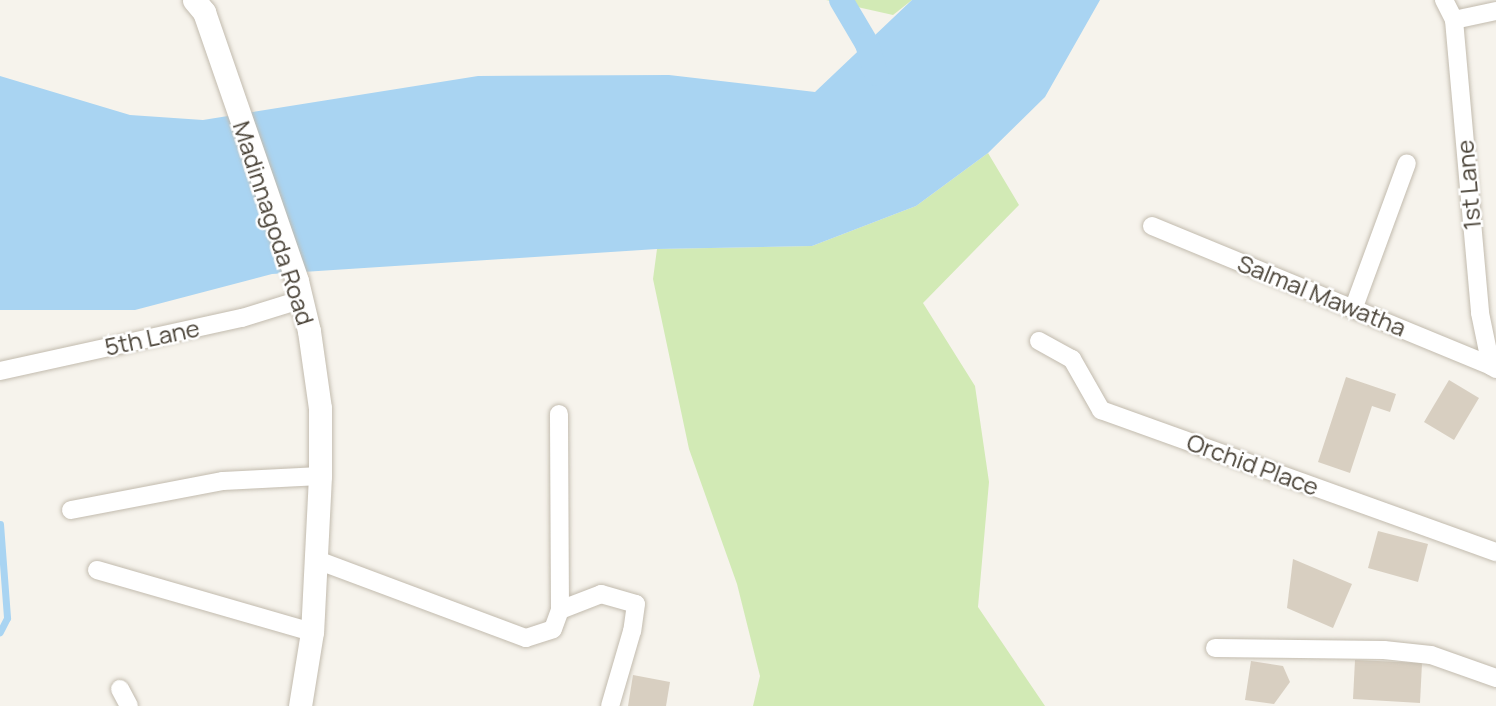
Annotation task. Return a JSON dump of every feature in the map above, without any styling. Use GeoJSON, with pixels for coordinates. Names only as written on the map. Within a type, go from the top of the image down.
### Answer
{"type":"FeatureCollection","features":[{"type":"Feature","properties":{"kind":"street","name":"Madinnagoda Road"},"geometry":{"type":"LineString","coordinates":[[194,0],[204,12],[300,290],[320,408],[317,560],[312,632],[300,706]]}},
{"type":"Feature","properties":{"kind":"street","name":"1st Lane"},"geometry":{"type":"LineString","coordinates":[[1444,0],[1454,20],[1480,313],[1493,368]]}},
{"type":"Feature","properties":{"kind":"street"},"geometry":{"type":"LineString","coordinates":[[1454,20],[1496,11]]}},
{"type":"Feature","properties":{"kind":"street"},"geometry":{"type":"LineString","coordinates":[[1354,307],[1407,163]]}},
{"type":"Feature","properties":{"kind":"street","name":"Salmal Mawatha"},"geometry":{"type":"LineString","coordinates":[[1152,226],[1354,307],[1493,368]]}},
{"type":"Feature","properties":{"kind":"street","name":"5th Lane"},"geometry":{"type":"LineString","coordinates":[[0,371],[242,318],[300,290]]}},
{"type":"Feature","properties":{"kind":"street","name":"Orchid Place"},"geometry":{"type":"LineString","coordinates":[[1039,341],[1072,359],[1101,410],[1496,552]]}},
{"type":"Feature","properties":{"kind":"street"},"geometry":{"type":"LineString","coordinates":[[317,560],[526,638],[553,629],[560,610],[559,414]]}},
{"type":"Feature","properties":{"kind":"street"},"geometry":{"type":"LineString","coordinates":[[71,510],[223,481],[320,475]]}},
{"type":"Feature","properties":{"kind":"street"},"geometry":{"type":"LineString","coordinates":[[97,570],[312,632]]}},
{"type":"Feature","properties":{"kind":"street"},"geometry":{"type":"LineString","coordinates":[[560,610],[601,594],[636,604],[632,631],[610,706]]}},
{"type":"Feature","properties":{"kind":"street"},"geometry":{"type":"LineString","coordinates":[[1215,648],[1395,651],[1431,655],[1496,678]]}},
{"type":"Feature","properties":{"kind":"street"},"geometry":{"type":"LineString","coordinates":[[120,689],[129,706]]}},
{"type":"Feature","properties":{"kind":"green space"},"geometry":{"type":"Polygon","coordinates":[[[826,0],[912,0],[893,15],[826,0]]]}},
{"type":"Feature","properties":{"kind":"green space"},"geometry":{"type":"Polygon","coordinates":[[[988,153],[1019,205],[923,303],[975,386],[989,482],[978,607],[1045,706],[753,706],[760,676],[737,584],[689,449],[653,279],[657,249],[812,246],[916,206],[988,153]]]}},
{"type":"Feature","properties":{"kind":"water"},"geometry":{"type":"Polygon","coordinates":[[[912,0],[1100,0],[1045,97],[988,153],[916,206],[812,246],[657,249],[272,274],[135,310],[0,310],[0,76],[130,115],[203,120],[478,76],[669,75],[815,92],[912,0]]]}},
{"type":"Feature","properties":{"kind":"building"},"geometry":{"type":"Polygon","coordinates":[[[1346,377],[1396,394],[1390,412],[1372,406],[1350,473],[1318,462],[1346,377]]]}},
{"type":"Feature","properties":{"kind":"building"},"geometry":{"type":"Polygon","coordinates":[[[1449,380],[1479,398],[1454,440],[1424,422],[1449,380]]]}},
{"type":"Feature","properties":{"kind":"building"},"geometry":{"type":"Polygon","coordinates":[[[1378,531],[1428,544],[1418,582],[1368,568],[1378,531]]]}},
{"type":"Feature","properties":{"kind":"building"},"geometry":{"type":"Polygon","coordinates":[[[1293,559],[1352,584],[1333,628],[1287,608],[1293,559]]]}},
{"type":"Feature","properties":{"kind":"building"},"geometry":{"type":"Polygon","coordinates":[[[1355,660],[1422,663],[1420,703],[1353,699],[1355,660]]]}},
{"type":"Feature","properties":{"kind":"building"},"geometry":{"type":"Polygon","coordinates":[[[1251,661],[1283,666],[1290,682],[1274,704],[1245,700],[1251,661]]]}},
{"type":"Feature","properties":{"kind":"building"},"geometry":{"type":"Polygon","coordinates":[[[633,675],[670,682],[666,706],[628,706],[633,675]]]}},
{"type":"Feature","properties":{"kind":"waterway"},"geometry":{"type":"LineString","coordinates":[[841,0],[867,44],[876,74]]}},
{"type":"Feature","properties":{"kind":"waterway"},"geometry":{"type":"LineString","coordinates":[[0,524],[7,618],[0,632]]}}]}
